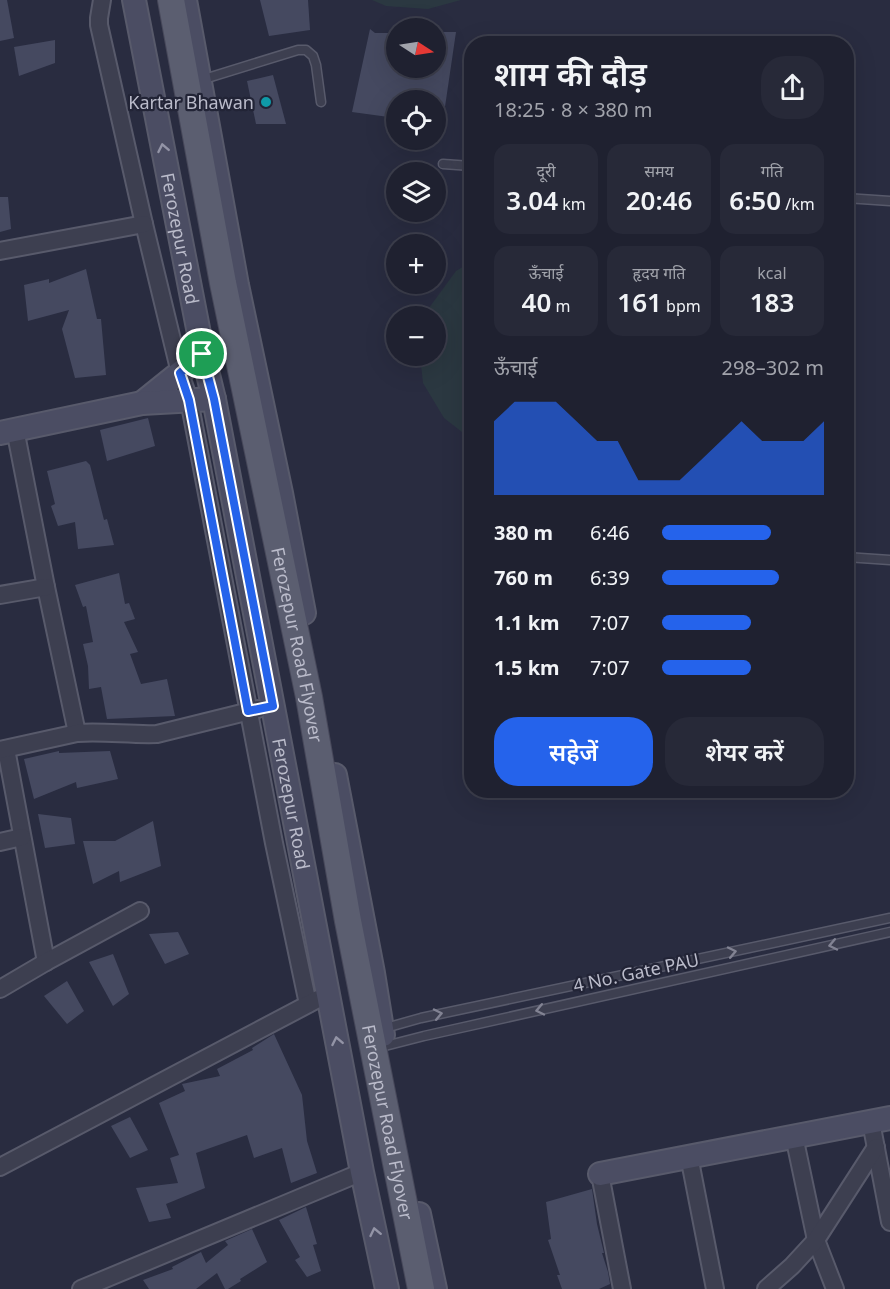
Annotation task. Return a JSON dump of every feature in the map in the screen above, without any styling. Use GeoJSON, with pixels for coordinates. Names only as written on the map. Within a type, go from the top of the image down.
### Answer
{"type":"FeatureCollection","features":[{"type":"Feature","properties":{"kind":"main road","name":"Ferozepur Road Flyover"},"geometry":{"type":"LineString","coordinates":[[171,0],[224,283],[309,697],[348,921],[421,1289]]}},
{"type":"Feature","properties":{"kind":"main road"},"geometry":{"type":"LineString","coordinates":[[185,0],[237,285],[281,493],[373,973],[383,1037],[435,1289]]}},
{"type":"Feature","properties":{"kind":"main road","name":"Ferozepur Road Flyover"},"geometry":{"type":"LineString","coordinates":[[139,1],[212,302],[246,463],[405,1289]]}},
{"type":"Feature","properties":{"kind":"main road","name":"Ferozepur Road"},"geometry":{"type":"LineString","coordinates":[[139,1],[202,354],[214,399],[273,706],[318,999],[362,1172],[387,1289]]}},
{"type":"Feature","properties":{"kind":"main road"},"geometry":{"type":"LineString","coordinates":[[142,403],[202,354]]}},
{"type":"Feature","properties":{"kind":"main road"},"geometry":{"type":"LineString","coordinates":[[8,431],[142,403],[214,399]]}},
{"type":"Feature","properties":{"kind":"main road"},"geometry":{"type":"LineString","coordinates":[[600,1174],[880,1120]]}},
{"type":"Feature","properties":{"kind":"street"},"geometry":{"type":"LineString","coordinates":[[0,1167],[318,999],[248,711],[189,400],[180,373],[144,224],[99,25],[102,0]]}},
{"type":"Feature","properties":{"kind":"street"},"geometry":{"type":"LineString","coordinates":[[0,251],[144,224]]}},
{"type":"Feature","properties":{"kind":"street"},"geometry":{"type":"LineString","coordinates":[[8,431],[46,587],[77,733]]}},
{"type":"Feature","properties":{"kind":"street"},"geometry":{"type":"LineString","coordinates":[[0,595],[46,587]]}},
{"type":"Feature","properties":{"kind":"street"},"geometry":{"type":"LineString","coordinates":[[46,962],[3,750],[77,733],[157,734],[273,706]]}},
{"type":"Feature","properties":{"kind":"street"},"geometry":{"type":"LineString","coordinates":[[0,842],[22,837]]}},
{"type":"Feature","properties":{"kind":"street"},"geometry":{"type":"LineString","coordinates":[[0,989],[140,911]]}},
{"type":"Feature","properties":{"kind":"street"},"geometry":{"type":"LineString","coordinates":[[880,1120],[876,1147],[890,1222]]}},
{"type":"Feature","properties":{"kind":"street"},"geometry":{"type":"LineString","coordinates":[[794,1136],[816,1240],[835,1289]]}},
{"type":"Feature","properties":{"kind":"street"},"geometry":{"type":"LineString","coordinates":[[766,1289],[816,1240],[876,1147]]}},
{"type":"Feature","properties":{"kind":"street"},"geometry":{"type":"LineString","coordinates":[[688,1156],[715,1289]]}},
{"type":"Feature","properties":{"kind":"street"},"geometry":{"type":"LineString","coordinates":[[81,1289],[362,1172]]}},
{"type":"Feature","properties":{"kind":"street"},"geometry":{"type":"LineString","coordinates":[[600,1174],[622,1289]]}},
{"type":"Feature","properties":{"kind":"lane"},"geometry":{"type":"LineString","coordinates":[[200,80],[298,50],[306,50],[316,64],[321,102]]}},
{"type":"Feature","properties":{"kind":"lane"},"geometry":{"type":"LineString","coordinates":[[446,164],[464,166]]}},
{"type":"Feature","properties":{"kind":"lane"},"geometry":{"type":"LineString","coordinates":[[854,199],[890,201]]}},
{"type":"Feature","properties":{"kind":"lane"},"geometry":{"type":"LineString","coordinates":[[854,558],[890,560]]}},
{"type":"Feature","properties":{"kind":"lane","name":"4 No. Gate PAU"},"geometry":{"type":"LineString","coordinates":[[383,1037],[421,1018],[890,918]]}},
{"type":"Feature","properties":{"kind":"lane","name":"4 No. Gate PAU"},"geometry":{"type":"LineString","coordinates":[[383,1037],[436,1033],[890,932]]}},
{"type":"Feature","properties":{"kind":"shaded area"},"geometry":{"type":"Polygon","coordinates":[[[372,0],[461,0],[428,9],[386,6],[372,0]]]}},
{"type":"Feature","properties":{"kind":"shaded area"},"geometry":{"type":"Polygon","coordinates":[[[464,266],[464,434],[444,418],[423,383],[421,366],[446,366],[446,306],[430,306],[439,294],[446,294],[446,285],[456,271],[464,266]]]}},
{"type":"Feature","properties":{"kind":"building"},"geometry":{"type":"Polygon","coordinates":[[[0,0],[7,0],[14,38],[0,41],[0,0]]]}},
{"type":"Feature","properties":{"kind":"building"},"geometry":{"type":"Polygon","coordinates":[[[260,0],[308,0],[310,30],[269,36],[260,0]]]}},
{"type":"Feature","properties":{"kind":"building"},"geometry":{"type":"Polygon","coordinates":[[[370,29],[375,33],[386,33],[386,78],[446,78],[446,32],[456,32],[446,100],[446,90],[386,90],[386,117],[352,112],[370,29]]]}},
{"type":"Feature","properties":{"kind":"building"},"geometry":{"type":"Polygon","coordinates":[[[55,40],[55,63],[19,76],[14,47],[55,40]]]}},
{"type":"Feature","properties":{"kind":"building","name":"Kartar Bhawan"},"geometry":{"type":"Polygon","coordinates":[[[273,75],[286,124],[256,124],[247,81],[273,75]]]}},
{"type":"Feature","properties":{"kind":"building"},"geometry":{"type":"Polygon","coordinates":[[[0,197],[8,197],[11,229],[0,232],[0,197]]]}},
{"type":"Feature","properties":{"kind":"building"},"geometry":{"type":"Polygon","coordinates":[[[86,269],[97,319],[101,319],[106,375],[75,378],[62,329],[69,310],[28,321],[24,285],[49,279],[49,283],[86,269]]]}},
{"type":"Feature","properties":{"kind":"building"},"geometry":{"type":"Polygon","coordinates":[[[148,418],[155,446],[107,461],[100,430],[148,418]]]}},
{"type":"Feature","properties":{"kind":"building"},"geometry":{"type":"Polygon","coordinates":[[[86,461],[90,465],[104,520],[107,519],[114,545],[78,549],[75,522],[58,526],[51,506],[55,504],[47,471],[86,461]]]}},
{"type":"Feature","properties":{"kind":"building"},"geometry":{"type":"Polygon","coordinates":[[[119,573],[125,604],[129,603],[135,619],[124,622],[138,652],[130,654],[141,684],[167,679],[175,716],[107,719],[101,687],[89,689],[88,666],[83,644],[93,642],[86,606],[83,607],[75,585],[119,573]]]}},
{"type":"Feature","properties":{"kind":"building"},"geometry":{"type":"Polygon","coordinates":[[[59,751],[59,753],[110,751],[118,779],[77,788],[76,782],[34,799],[24,759],[59,751]]]}},
{"type":"Feature","properties":{"kind":"building"},"geometry":{"type":"Polygon","coordinates":[[[38,814],[71,818],[75,844],[45,848],[38,814]]]}},
{"type":"Feature","properties":{"kind":"building"},"geometry":{"type":"Polygon","coordinates":[[[153,821],[161,866],[120,882],[119,871],[93,884],[83,841],[115,841],[153,821]]]}},
{"type":"Feature","properties":{"kind":"building"},"geometry":{"type":"Polygon","coordinates":[[[178,932],[189,954],[165,964],[149,934],[178,932]]]}},
{"type":"Feature","properties":{"kind":"building"},"geometry":{"type":"Polygon","coordinates":[[[113,954],[129,994],[113,1006],[89,962],[113,954]]]}},
{"type":"Feature","properties":{"kind":"building"},"geometry":{"type":"Polygon","coordinates":[[[67,981],[84,1011],[67,1024],[44,996],[67,981]]]}},
{"type":"Feature","properties":{"kind":"building"},"geometry":{"type":"Polygon","coordinates":[[[274,1034],[302,1095],[307,1141],[317,1173],[291,1183],[282,1148],[254,1158],[247,1135],[196,1153],[205,1188],[166,1204],[171,1218],[149,1222],[136,1188],[178,1183],[170,1158],[179,1155],[159,1103],[185,1091],[182,1084],[220,1076],[217,1069],[253,1050],[252,1048],[274,1034]]]}},
{"type":"Feature","properties":{"kind":"building"},"geometry":{"type":"Polygon","coordinates":[[[130,1117],[148,1150],[130,1158],[111,1126],[130,1117]]]}},
{"type":"Feature","properties":{"kind":"building"},"geometry":{"type":"Polygon","coordinates":[[[592,1189],[604,1253],[602,1253],[610,1284],[599,1289],[562,1289],[557,1275],[560,1275],[548,1240],[551,1239],[546,1202],[592,1189]]]}},
{"type":"Feature","properties":{"kind":"building"},"geometry":{"type":"Polygon","coordinates":[[[306,1207],[317,1244],[313,1245],[321,1271],[307,1277],[295,1260],[300,1257],[279,1220],[306,1207]]]}},
{"type":"Feature","properties":{"kind":"building"},"geometry":{"type":"Polygon","coordinates":[[[252,1229],[267,1262],[228,1289],[225,1289],[217,1273],[196,1289],[149,1289],[143,1280],[173,1269],[172,1267],[201,1252],[206,1263],[228,1245],[225,1241],[252,1229]]]}},
{"type":"Feature","properties":{"kind":"place","name":"Kartar Bhawan"},"geometry":{"type":"Point","coordinates":[266,102]}},
{"type":"Feature","properties":{"kind":"route"},"geometry":{"type":"LineString","coordinates":[[202,354],[214,399],[273,706],[248,711],[189,400],[180,373],[202,354]]}}]}
